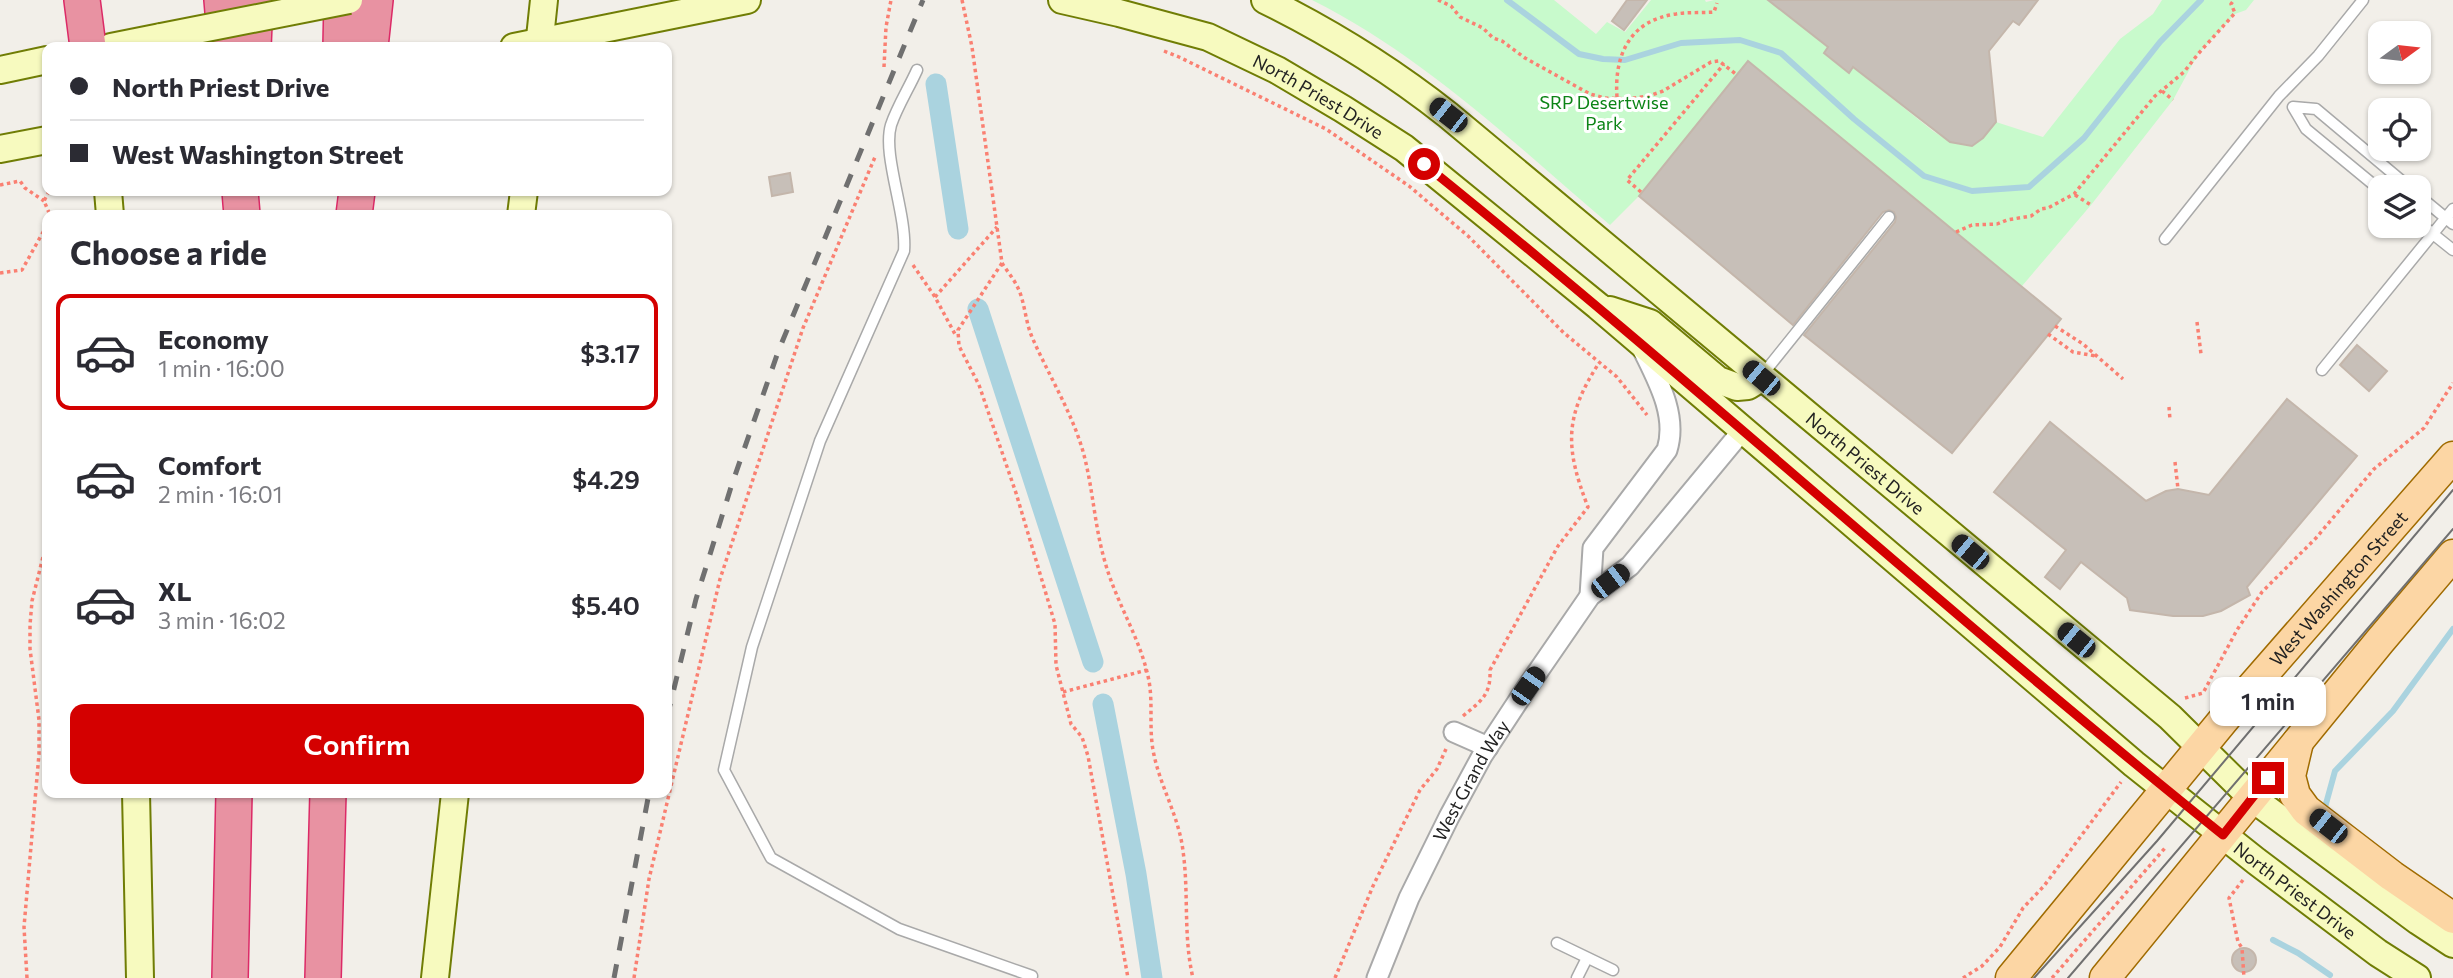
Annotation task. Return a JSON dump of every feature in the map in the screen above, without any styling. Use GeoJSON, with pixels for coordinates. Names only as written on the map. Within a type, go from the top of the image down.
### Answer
{"type":"FeatureCollection","features":[{"type":"Feature","properties":{"kind":"highway"},"geometry":{"type":"LineString","coordinates":[[82,0],[87,42]]}},
{"type":"Feature","properties":{"kind":"highway"},"geometry":{"type":"LineString","coordinates":[[222,0],[226,42]]}},
{"type":"Feature","properties":{"kind":"highway"},"geometry":{"type":"LineString","coordinates":[[253,42],[255,0]]}},
{"type":"Feature","properties":{"kind":"highway"},"geometry":{"type":"LineString","coordinates":[[341,42],[342,0]]}},
{"type":"Feature","properties":{"kind":"highway"},"geometry":{"type":"LineString","coordinates":[[370,42],[374,0]]}},
{"type":"Feature","properties":{"kind":"highway"},"geometry":{"type":"LineString","coordinates":[[230,978],[233,798]]}},
{"type":"Feature","properties":{"kind":"highway"},"geometry":{"type":"LineString","coordinates":[[323,978],[328,798]]}},
{"type":"Feature","properties":{"kind":"main road"},"geometry":{"type":"LineString","coordinates":[[136,42],[349,0]]}},
{"type":"Feature","properties":{"kind":"main road"},"geometry":{"type":"LineString","coordinates":[[540,42],[544,0]]}},
{"type":"Feature","properties":{"kind":"main road"},"geometry":{"type":"LineString","coordinates":[[554,42],[747,0]]}},
{"type":"Feature","properties":{"kind":"main road","name":"North Priest Drive"},"geometry":{"type":"LineString","coordinates":[[1062,0],[1208,37],[1277,70],[1404,148],[1598,306],[2167,790],[2378,953],[2417,978]]}},
{"type":"Feature","properties":{"kind":"main road","name":"North Priest Drive"},"geometry":{"type":"LineString","coordinates":[[1265,0],[1330,34],[1421,93],[2160,709],[2252,798],[2408,914],[2453,944]]}},
{"type":"Feature","properties":{"kind":"main road"},"geometry":{"type":"LineString","coordinates":[[0,70],[42,61]]}},
{"type":"Feature","properties":{"kind":"main road"},"geometry":{"type":"LineString","coordinates":[[0,149],[42,141]]}},
{"type":"Feature","properties":{"kind":"main road"},"geometry":{"type":"LineString","coordinates":[[1598,306],[1650,323],[1718,380],[1737,387],[1748,386],[1761,378]]}},
{"type":"Feature","properties":{"kind":"main road","name":"West Washington Street"},"geometry":{"type":"LineString","coordinates":[[2011,978],[2319,608],[2453,457]]}},
{"type":"Feature","properties":{"kind":"main road"},"geometry":{"type":"LineString","coordinates":[[2105,978],[2453,555]]}},
{"type":"Feature","properties":{"kind":"main road"},"geometry":{"type":"LineString","coordinates":[[2298,741],[2291,776],[2295,795],[2306,810],[2392,876],[2453,918]]}},
{"type":"Feature","properties":{"kind":"main road"},"geometry":{"type":"LineString","coordinates":[[136,798],[139,978]]}},
{"type":"Feature","properties":{"kind":"main road"},"geometry":{"type":"LineString","coordinates":[[435,978],[454,798]]}},
{"type":"Feature","properties":{"kind":"street"},"geometry":{"type":"LineString","coordinates":[[1590,596],[1593,548],[1667,450],[1671,435],[1669,414],[1660,386],[1640,343]]}},
{"type":"Feature","properties":{"kind":"street","name":"West Grand Way"},"geometry":{"type":"LineString","coordinates":[[1377,978],[1409,898],[1449,817],[1488,747],[1590,596],[1630,566],[1742,431]]}},
{"type":"Feature","properties":{"kind":"street"},"geometry":{"type":"LineString","coordinates":[[1454,732],[1488,747]]}},
{"type":"Feature","properties":{"kind":"lane"},"geometry":{"type":"LineString","coordinates":[[2165,239],[2279,96],[2318,56],[2363,0]]}},
{"type":"Feature","properties":{"kind":"lane"},"geometry":{"type":"LineString","coordinates":[[918,70],[892,122],[890,147],[905,232],[904,251],[820,440],[752,647],[724,770],[771,859],[899,929],[1032,976]]}},
{"type":"Feature","properties":{"kind":"lane"},"geometry":{"type":"LineString","coordinates":[[2368,180],[2305,129],[2293,107],[2316,109],[2395,175]]}},
{"type":"Feature","properties":{"kind":"lane"},"geometry":{"type":"LineString","coordinates":[[2322,370],[2433,233],[2451,217],[2431,204]]}},
{"type":"Feature","properties":{"kind":"lane"},"geometry":{"type":"LineString","coordinates":[[1761,378],[1889,217]]}},
{"type":"Feature","properties":{"kind":"lane"},"geometry":{"type":"LineString","coordinates":[[2433,233],[2453,250]]}},
{"type":"Feature","properties":{"kind":"lane"},"geometry":{"type":"LineString","coordinates":[[1557,943],[1613,970]]}},
{"type":"Feature","properties":{"kind":"lane"},"geometry":{"type":"LineString","coordinates":[[1577,978],[1587,958]]}},
{"type":"Feature","properties":{"kind":"path"},"geometry":{"type":"LineString","coordinates":[[884,67],[886,27],[891,0]]}},
{"type":"Feature","properties":{"kind":"path"},"geometry":{"type":"LineString","coordinates":[[962,0],[972,47],[1002,263],[1017,287],[1031,334],[1079,441],[1106,566],[1116,595],[1132,625],[1147,670],[1152,693],[1152,745],[1157,772],[1178,825],[1184,851],[1187,936],[1193,978]]}},
{"type":"Feature","properties":{"kind":"path"},"geometry":{"type":"LineString","coordinates":[[1438,0],[1451,6],[1460,17],[1483,27],[1493,38],[1502,41],[1525,58],[1590,94],[1605,98],[1649,96],[1663,91],[1711,62],[1719,61],[1737,75]]}},
{"type":"Feature","properties":{"kind":"path"},"geometry":{"type":"LineString","coordinates":[[1956,232],[1972,225],[1997,224],[2007,219],[2031,216],[2074,194],[2155,96],[2185,72],[2235,13],[2231,4],[2234,0]]}},
{"type":"Feature","properties":{"kind":"path"},"geometry":{"type":"LineString","coordinates":[[1617,97],[1619,60],[1634,33],[1650,22],[1674,14],[1714,12],[1717,2]]}},
{"type":"Feature","properties":{"kind":"path"},"geometry":{"type":"LineString","coordinates":[[1155,48],[1288,109],[1357,149],[1409,186],[1468,236],[1564,333],[1600,362],[1629,391],[1647,415]]}},
{"type":"Feature","properties":{"kind":"path"},"geometry":{"type":"LineString","coordinates":[[1641,192],[1628,180],[1724,64]]}},
{"type":"Feature","properties":{"kind":"path"},"geometry":{"type":"LineString","coordinates":[[2162,91],[2173,100]]}},
{"type":"Feature","properties":{"kind":"path"},"geometry":{"type":"LineString","coordinates":[[672,782],[720,579],[803,328],[864,180],[892,122]]}},
{"type":"Feature","properties":{"kind":"path"},"geometry":{"type":"LineString","coordinates":[[0,185],[20,181],[25,188],[44,201],[48,210]]}},
{"type":"Feature","properties":{"kind":"path"},"geometry":{"type":"LineString","coordinates":[[2074,194],[2091,205]]}},
{"type":"Feature","properties":{"kind":"path"},"geometry":{"type":"LineString","coordinates":[[44,201],[46,196]]}},
{"type":"Feature","properties":{"kind":"path"},"geometry":{"type":"LineString","coordinates":[[935,298],[997,227]]}},
{"type":"Feature","properties":{"kind":"path"},"geometry":{"type":"LineString","coordinates":[[0,273],[22,270],[42,234]]}},
{"type":"Feature","properties":{"kind":"path"},"geometry":{"type":"LineString","coordinates":[[904,251],[935,298],[979,385],[1043,582],[1055,624],[1056,665],[1071,724],[1082,737],[1088,756],[1128,978]]}},
{"type":"Feature","properties":{"kind":"path"},"geometry":{"type":"LineString","coordinates":[[957,338],[958,330],[1002,263]]}},
{"type":"Feature","properties":{"kind":"path"},"geometry":{"type":"LineString","coordinates":[[2197,321],[2201,354]]}},
{"type":"Feature","properties":{"kind":"path"},"geometry":{"type":"LineString","coordinates":[[2055,326],[2097,356],[2123,379]]}},
{"type":"Feature","properties":{"kind":"path"},"geometry":{"type":"LineString","coordinates":[[2048,334],[2073,352],[2097,356]]}},
{"type":"Feature","properties":{"kind":"path"},"geometry":{"type":"LineString","coordinates":[[1335,978],[1373,886],[1420,790],[1437,769],[1454,732],[1484,698],[1490,670],[1529,598],[1558,546],[1588,508],[1573,461],[1571,429],[1583,388],[1600,362]]}},
{"type":"Feature","properties":{"kind":"path"},"geometry":{"type":"LineString","coordinates":[[2203,693],[2237,630],[2262,593],[2316,538],[2374,468],[2424,428],[2453,383]]}},
{"type":"Feature","properties":{"kind":"path"},"geometry":{"type":"LineString","coordinates":[[2169,407],[2170,420]]}},
{"type":"Feature","properties":{"kind":"path"},"geometry":{"type":"LineString","coordinates":[[2175,462],[2178,489]]}},
{"type":"Feature","properties":{"kind":"path"},"geometry":{"type":"LineString","coordinates":[[27,978],[24,927],[39,720],[30,625],[32,601],[42,561]]}},
{"type":"Feature","properties":{"kind":"path"},"geometry":{"type":"LineString","coordinates":[[1063,692],[1147,670]]}},
{"type":"Feature","properties":{"kind":"path"},"geometry":{"type":"LineString","coordinates":[[2186,696],[2203,693],[2210,696]]}},
{"type":"Feature","properties":{"kind":"path"},"geometry":{"type":"LineString","coordinates":[[1484,698],[1489,701]]}},
{"type":"Feature","properties":{"kind":"path"},"geometry":{"type":"LineString","coordinates":[[1963,978],[1982,966],[2000,947],[2023,908],[2044,886],[2112,793]]}},
{"type":"Feature","properties":{"kind":"path"},"geometry":{"type":"LineString","coordinates":[[634,978],[649,879],[668,798]]}},
{"type":"Feature","properties":{"kind":"path"},"geometry":{"type":"LineString","coordinates":[[2052,978],[2165,848]]}},
{"type":"Feature","properties":{"kind":"path"},"geometry":{"type":"LineString","coordinates":[[2242,880],[2229,898],[2238,943],[2242,948],[2244,978]]}},
{"type":"Feature","properties":{"kind":"green space","name":"SRP Desertwise Park"},"geometry":{"type":"Polygon","coordinates":[[[1312,0],[1554,0],[1596,34],[1607,22],[1625,32],[1651,0],[1768,0],[1828,47],[1824,53],[1849,72],[1853,67],[1950,142],[1972,146],[1983,138],[1996,122],[2043,137],[2120,39],[2153,14],[2162,0],[2254,0],[2246,10],[2235,14],[2198,54],[2173,100],[2091,205],[2022,286],[1748,62],[1639,196],[1610,225],[1504,133],[1431,75],[1353,22],[1312,0]]]}},
{"type":"Feature","properties":{"kind":"building"},"geometry":{"type":"Polygon","coordinates":[[[1627,0],[1647,0],[1624,30],[1612,21],[1627,0]]]}},
{"type":"Feature","properties":{"kind":"building"},"geometry":{"type":"Polygon","coordinates":[[[1768,0],[2038,0],[2019,25],[2013,21],[1989,51],[1996,122],[1983,138],[1972,146],[1950,142],[1853,67],[1849,73],[1824,53],[1828,47],[1768,0]]]}},
{"type":"Feature","properties":{"kind":"building"},"geometry":{"type":"Polygon","coordinates":[[[1748,61],[2061,319],[1952,453],[1804,335],[1895,222],[1894,212],[1883,212],[1793,325],[1639,196],[1748,61]]]}},
{"type":"Feature","properties":{"kind":"building"},"geometry":{"type":"Polygon","coordinates":[[[790,173],[793,192],[772,196],[769,177],[790,173]]]}},
{"type":"Feature","properties":{"kind":"building"},"geometry":{"type":"Polygon","coordinates":[[[2357,345],[2387,371],[2369,391],[2340,365],[2357,345]]]}},
{"type":"Feature","properties":{"kind":"building"},"geometry":{"type":"Polygon","coordinates":[[[2287,399],[2357,456],[2247,587],[2250,595],[2221,611],[2203,616],[2173,616],[2130,610],[2127,598],[2081,562],[2060,589],[2045,577],[2066,550],[1994,492],[2050,422],[2146,501],[2166,491],[2178,489],[2209,495],[2287,399]]]}},
{"type":"Feature","properties":{"kind":"building"},"geometry":{"type":"Polygon","coordinates":[[[2244,948],[2252,952],[2256,960],[2252,968],[2244,972],[2236,968],[2232,960],[2236,952],[2244,948]]]}},
{"type":"Feature","properties":{"kind":"waterway"},"geometry":{"type":"LineString","coordinates":[[1507,0],[1579,54],[1603,59],[1625,60],[1681,43],[1740,40],[1781,53],[1854,119],[1924,176],[1972,191],[2029,187],[2084,138],[2160,42],[2201,0]]}},
{"type":"Feature","properties":{"kind":"waterway"},"geometry":{"type":"LineString","coordinates":[[936,84],[958,229]]}},
{"type":"Feature","properties":{"kind":"waterway"},"geometry":{"type":"LineString","coordinates":[[978,309],[1093,662]]}},
{"type":"Feature","properties":{"kind":"waterway"},"geometry":{"type":"LineString","coordinates":[[2324,811],[2335,771],[2393,711],[2453,629]]}},
{"type":"Feature","properties":{"kind":"waterway"},"geometry":{"type":"LineString","coordinates":[[1103,704],[1136,874],[1152,978]]}},
{"type":"Feature","properties":{"kind":"waterway"},"geometry":{"type":"LineString","coordinates":[[2273,940],[2330,975]]}},
{"type":"Feature","properties":{"kind":"tram line"},"geometry":{"type":"LineString","coordinates":[[2034,978],[2157,841],[2453,490]]}},
{"type":"Feature","properties":{"kind":"tram line"},"geometry":{"type":"LineString","coordinates":[[2068,978],[2453,529]]}},
{"type":"Feature","properties":{"kind":"railway"},"geometry":{"type":"LineString","coordinates":[[672,697],[696,599],[778,352],[923,0]]}},
{"type":"Feature","properties":{"kind":"railway"},"geometry":{"type":"LineString","coordinates":[[614,978],[648,798]]}},
{"type":"Feature","properties":{"kind":"route"},"geometry":{"type":"LineString","coordinates":[[1424,164],[1598,306],[1947,606],[2134,764],[2223,835],[2268,778]]}}]}
